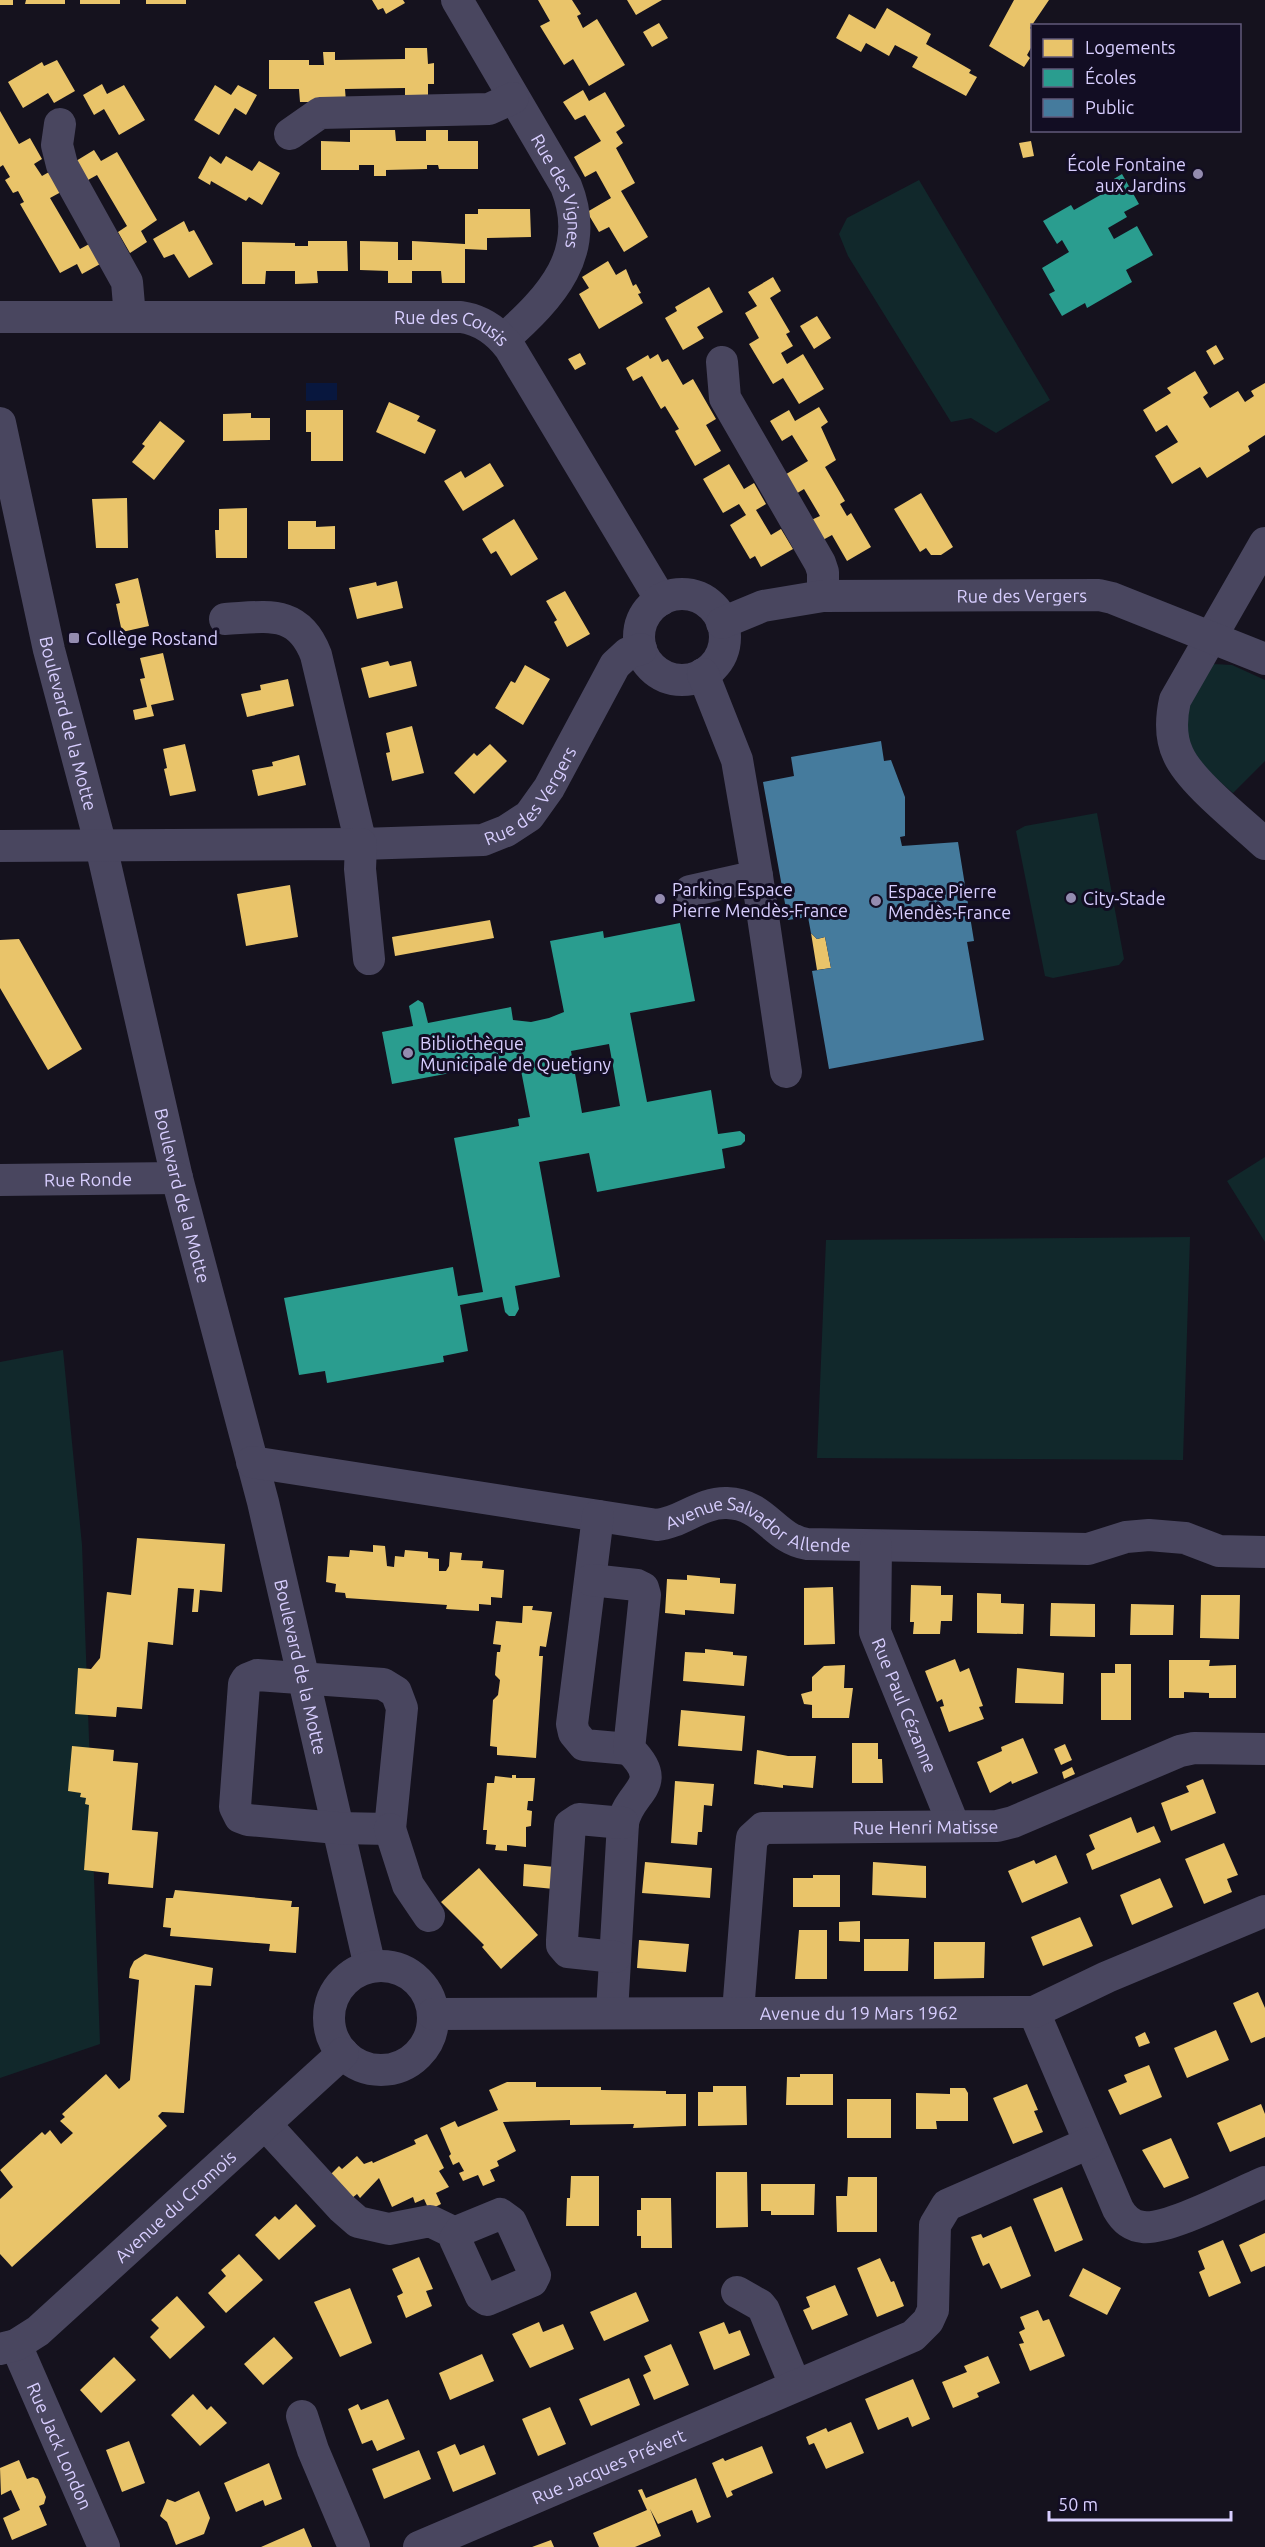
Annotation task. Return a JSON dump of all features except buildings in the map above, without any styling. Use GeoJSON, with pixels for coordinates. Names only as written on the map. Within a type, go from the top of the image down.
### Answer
{"type":"FeatureCollection","features":[{"type":"Feature","properties":{"kind":"street","name":"Rue des Vignes"},"geometry":{"type":"LineString","coordinates":[[457,0],[566,186],[572,201],[576,225],[571,252],[558,280],[533,313],[504,339]]}},
{"type":"Feature","properties":{"kind":"street"},"geometry":{"type":"LineString","coordinates":[[290,134],[320,113],[489,109],[513,98]]}},
{"type":"Feature","properties":{"kind":"street"},"geometry":{"type":"LineString","coordinates":[[60,124],[57,145],[62,165],[127,282],[130,316]]}},
{"type":"Feature","properties":{"kind":"street","name":"Rue des Cousis"},"geometry":{"type":"LineString","coordinates":[[0,317],[461,317],[484,324],[504,339],[661,600]]}},
{"type":"Feature","properties":{"kind":"street"},"geometry":{"type":"LineString","coordinates":[[722,362],[725,398],[820,562],[823,572],[823,596]]}},
{"type":"Feature","properties":{"kind":"street","name":"Boulevard de la Motte"},"geometry":{"type":"LineString","coordinates":[[0,423],[49,650],[101,846],[177,1178],[252,1462],[370,1967]]}},
{"type":"Feature","properties":{"kind":"street"},"geometry":{"type":"LineString","coordinates":[[1265,543],[1175,700],[1171,727],[1178,755],[1192,775],[1265,844]]}},
{"type":"Feature","properties":{"kind":"street"},"geometry":{"type":"LineString","coordinates":[[680,595],[700,598],[711,606],[722,623],[724,644],[719,658],[703,674],[682,681],[668,678],[655,671],[645,660],[640,649],[639,632],[643,619],[650,608],[661,600],[680,595]]}},
{"type":"Feature","properties":{"kind":"street","name":"Rue des Vergers"},"geometry":{"type":"LineString","coordinates":[[722,623],[763,606],[823,596],[1099,595],[1112,598],[1265,659]]}},
{"type":"Feature","properties":{"kind":"street"},"geometry":{"type":"LineString","coordinates":[[225,619],[279,618],[293,623],[309,636],[316,655],[361,844],[360,869],[369,959]]}},
{"type":"Feature","properties":{"kind":"street","name":"Rue des Vergers"},"geometry":{"type":"LineString","coordinates":[[0,846],[361,844],[483,840],[506,831],[528,816],[549,788],[615,665],[628,653],[640,649]]}},
{"type":"Feature","properties":{"kind":"street"},"geometry":{"type":"LineString","coordinates":[[703,674],[737,760],[758,876],[786,1072]]}},
{"type":"Feature","properties":{"kind":"street"},"geometry":{"type":"LineString","coordinates":[[690,891],[758,876]]}},
{"type":"Feature","properties":{"kind":"street","name":"Rue Ronde"},"geometry":{"type":"LineString","coordinates":[[0,1180],[177,1178]]}},
{"type":"Feature","properties":{"kind":"street","name":"Avenue Salvador Allende"},"geometry":{"type":"LineString","coordinates":[[252,1462],[662,1524],[699,1509],[726,1503],[755,1510],[790,1540],[876,1546],[1088,1549],[1126,1537],[1149,1535],[1185,1538],[1219,1551],[1265,1552]]}},
{"type":"Feature","properties":{"kind":"street"},"geometry":{"type":"LineString","coordinates":[[598,1516],[572,1724],[574,1733],[584,1745],[629,1749],[643,1765],[646,1778],[640,1794],[626,1809],[623,1823],[612,2012]]}},
{"type":"Feature","properties":{"kind":"street","name":"Rue Paul Cézanne"},"geometry":{"type":"LineString","coordinates":[[876,1546],[875,1632],[954,1826]]}},
{"type":"Feature","properties":{"kind":"street"},"geometry":{"type":"LineString","coordinates":[[591,1580],[637,1585],[645,1592],[629,1749]]}},
{"type":"Feature","properties":{"kind":"street"},"geometry":{"type":"LineString","coordinates":[[390,1829],[337,1828],[248,1820],[240,1817],[235,1808],[244,1684],[247,1678],[257,1675],[383,1684],[390,1687],[400,1698],[402,1708],[390,1829],[408,1885],[429,1916]]}},
{"type":"Feature","properties":{"kind":"street","name":"Rue Henri Matisse"},"geometry":{"type":"LineString","coordinates":[[738,2012],[751,1846],[757,1831],[772,1827],[997,1826],[1013,1822],[1187,1749],[1265,1749]]}},
{"type":"Feature","properties":{"kind":"street"},"geometry":{"type":"LineString","coordinates":[[615,1957],[568,1952],[562,1945],[562,1940],[570,1825],[579,1819],[623,1823]]}},
{"type":"Feature","properties":{"kind":"street","name":"Avenue du 19 Mars 1962"},"geometry":{"type":"LineString","coordinates":[[433,2014],[1034,2012],[1265,1911]]}},
{"type":"Feature","properties":{"kind":"street"},"geometry":{"type":"LineString","coordinates":[[390,1966],[406,1971],[419,1981],[428,1994],[433,2014],[433,2027],[427,2043],[416,2057],[402,2066],[385,2071],[367,2069],[352,2062],[332,2038],[328,2022],[335,1992],[345,1979],[358,1970],[370,1967],[390,1966]]}},
{"type":"Feature","properties":{"kind":"street"},"geometry":{"type":"LineString","coordinates":[[1034,2012],[1118,2209],[1134,2225],[1154,2228],[1161,2226],[1265,2182]]}},
{"type":"Feature","properties":{"kind":"street","name":"Avenue du Cromois"},"geometry":{"type":"LineString","coordinates":[[8,2347],[38,2331],[66,2307],[343,2053]]}},
{"type":"Feature","properties":{"kind":"street"},"geometry":{"type":"LineString","coordinates":[[265,2124],[342,2208],[358,2222],[389,2229],[430,2221],[457,2234]]}},
{"type":"Feature","properties":{"kind":"street","name":"Rue Jacques Prévert"},"geometry":{"type":"LineString","coordinates":[[419,2547],[919,2331],[933,2310],[935,2225],[947,2205],[1089,2143]]}},
{"type":"Feature","properties":{"kind":"street"},"geometry":{"type":"LineString","coordinates":[[736,2292],[760,2305],[764,2310],[795,2385]]}},
{"type":"Feature","properties":{"kind":"street","name":"Rue Jack London"},"geometry":{"type":"LineString","coordinates":[[8,2347],[104,2547]]}},
{"type":"Feature","properties":{"kind":"street"},"geometry":{"type":"LineString","coordinates":[[302,2416],[313,2450],[354,2547]]}},
{"type":"Feature","properties":{"kind":"green space"},"geometry":{"type":"Polygon","coordinates":[[[919,180],[1050,400],[996,433],[971,418],[951,422],[848,256],[839,234],[847,218],[919,180]]]}},
{"type":"Feature","properties":{"kind":"green space"},"geometry":{"type":"Polygon","coordinates":[[[1213,664],[1232,665],[1265,680],[1265,761],[1233,793],[1199,760],[1186,736],[1184,722],[1191,690],[1213,664]]]}},
{"type":"Feature","properties":{"kind":"green space","name":"City-Stade"},"geometry":{"type":"Polygon","coordinates":[[[1097,813],[1124,959],[1119,965],[1053,978],[1045,976],[1016,831],[1025,826],[1097,813]]]}},
{"type":"Feature","properties":{"kind":"green space"},"geometry":{"type":"Polygon","coordinates":[[[1265,1157],[1265,1242],[1227,1181],[1265,1157]]]}},
{"type":"Feature","properties":{"kind":"green space"},"geometry":{"type":"Polygon","coordinates":[[[1190,1237],[1183,1460],[817,1458],[826,1240],[1190,1237]]]}},
{"type":"Feature","properties":{"kind":"green space"},"geometry":{"type":"Polygon","coordinates":[[[63,1350],[82,1545],[100,2044],[0,2078],[0,1362],[63,1350]]]}},
{"type":"Feature","properties":{"kind":"water"},"geometry":{"type":"Polygon","coordinates":[[[306,383],[337,383],[337,400],[306,401],[306,383]]]}},
{"type":"Feature","properties":{"kind":"place","name":"École Fontaine aux Jardins"},"geometry":{"type":"Point","coordinates":[1198,174]}},
{"type":"Feature","properties":{"kind":"place","name":"Collège Rostand"},"geometry":{"type":"Point","coordinates":[74,638]}},
{"type":"Feature","properties":{"kind":"place","name":"City-Stade"},"geometry":{"type":"Point","coordinates":[1071,898]}},
{"type":"Feature","properties":{"kind":"place","name":"Parking Espace Pierre Mendès-France"},"geometry":{"type":"Point","coordinates":[660,899]}},
{"type":"Feature","properties":{"kind":"place","name":"Espace Pierre Mendès-France"},"geometry":{"type":"Point","coordinates":[876,901]}},
{"type":"Feature","properties":{"kind":"place","name":"Bibliothèque Municipale de Quetigny"},"geometry":{"type":"Point","coordinates":[408,1053]}}]}
